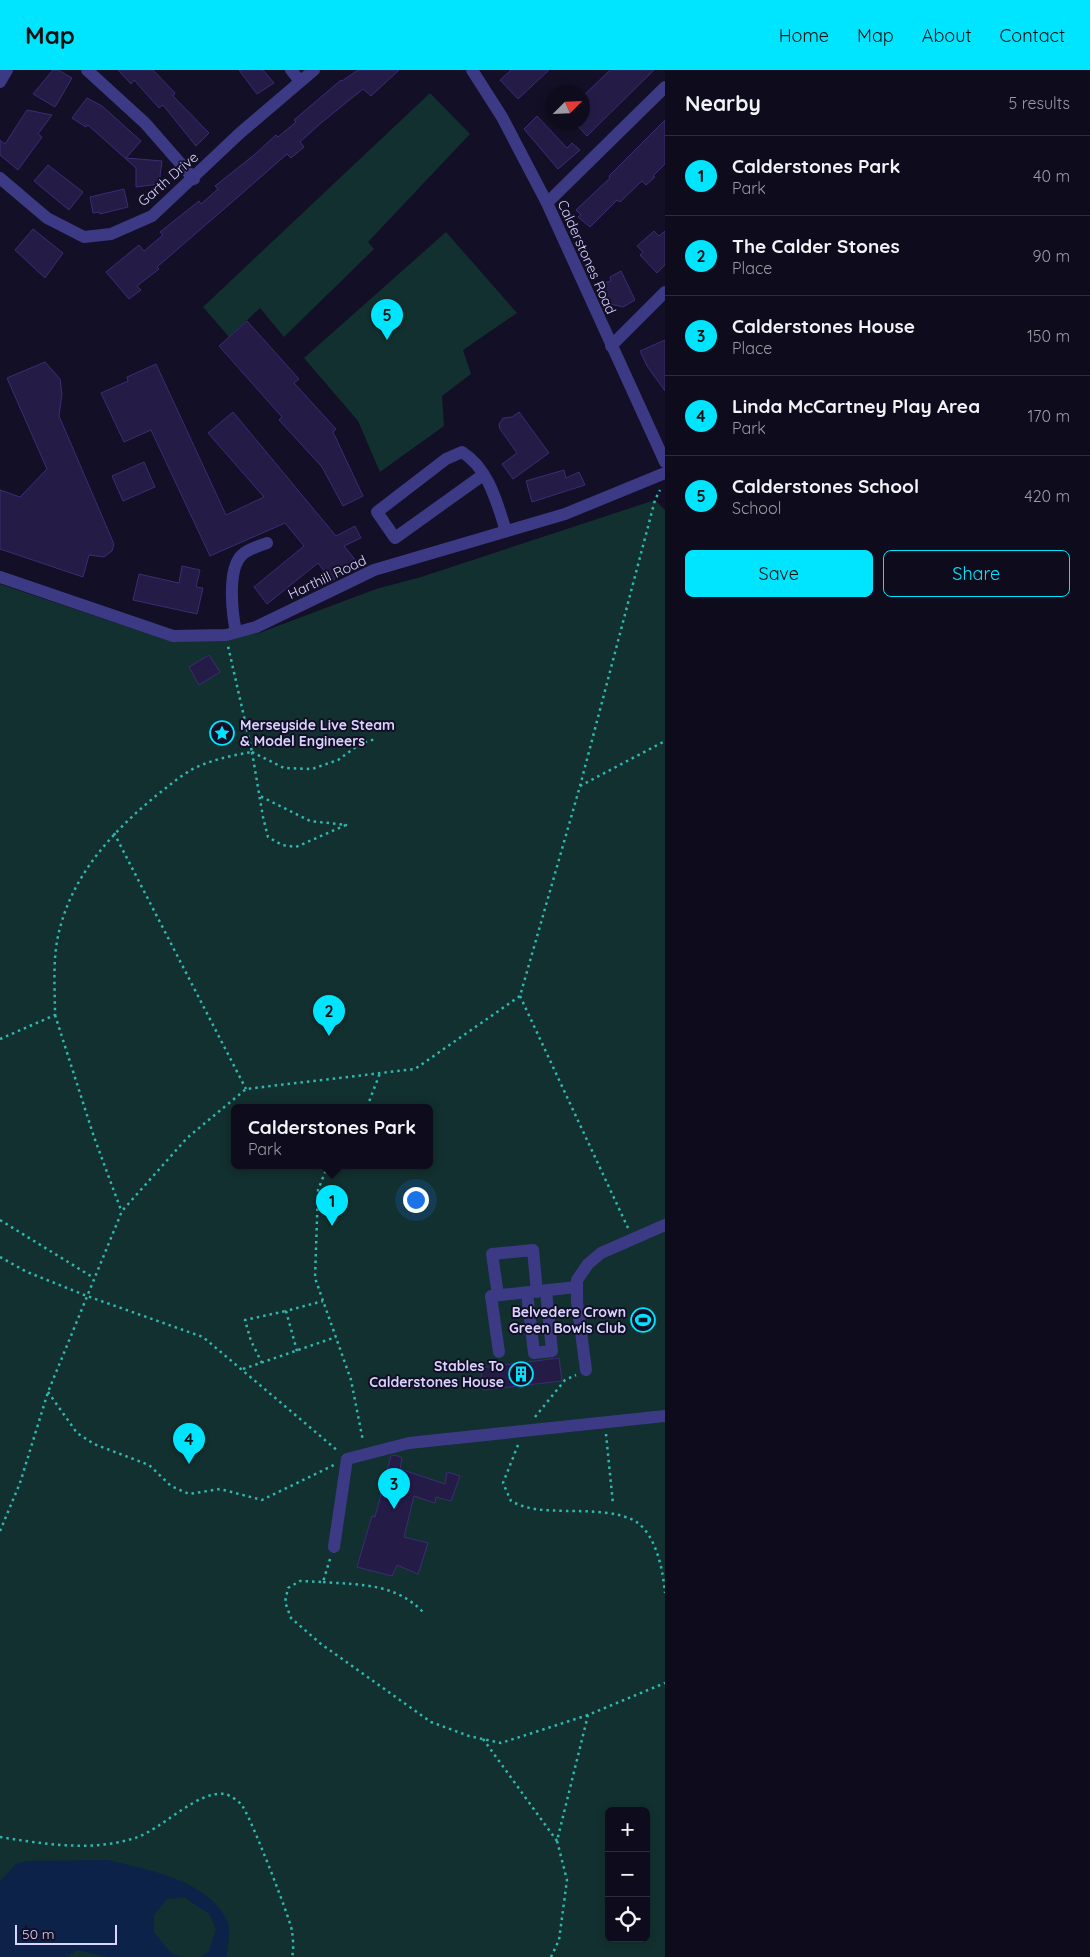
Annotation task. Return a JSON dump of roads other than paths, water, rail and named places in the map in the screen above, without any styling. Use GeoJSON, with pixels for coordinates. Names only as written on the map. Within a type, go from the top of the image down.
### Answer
{"type":"FeatureCollection","features":[{"type":"Feature","properties":{"kind":"street"},"geometry":{"type":"LineString","coordinates":[[0,82],[7,70]]}},
{"type":"Feature","properties":{"kind":"street"},"geometry":{"type":"LineString","coordinates":[[87,70],[145,123],[194,178]]}},
{"type":"Feature","properties":{"kind":"street"},"geometry":{"type":"LineString","coordinates":[[291,70],[300,81]]}},
{"type":"Feature","properties":{"kind":"street","name":"Garth Drive"},"geometry":{"type":"LineString","coordinates":[[0,178],[47,218],[84,237],[111,234],[152,216],[194,178],[240,132],[314,70]]}},
{"type":"Feature","properties":{"kind":"street","name":"Calderstones Road"},"geometry":{"type":"LineString","coordinates":[[472,70],[502,117],[547,203],[610,346],[665,462]]}},
{"type":"Feature","properties":{"kind":"street"},"geometry":{"type":"LineString","coordinates":[[547,203],[665,87]]}},
{"type":"Feature","properties":{"kind":"street"},"geometry":{"type":"LineString","coordinates":[[610,346],[665,292]]}},
{"type":"Feature","properties":{"kind":"street"},"geometry":{"type":"LineString","coordinates":[[483,475],[395,538],[377,512],[446,460],[462,452],[471,458],[483,475],[494,491],[506,531]]}},
{"type":"Feature","properties":{"kind":"street","name":"Harthill Road"},"geometry":{"type":"LineString","coordinates":[[0,578],[173,636],[231,633],[256,627],[374,570],[565,514],[665,473]]}},
{"type":"Feature","properties":{"kind":"street"},"geometry":{"type":"LineString","coordinates":[[231,633],[231,597],[235,563],[243,554],[267,542]]}},
{"type":"Feature","properties":{"kind":"street"},"geometry":{"type":"LineString","coordinates":[[586,1370],[577,1302],[578,1280],[588,1264],[601,1253],[665,1225]]}},
{"type":"Feature","properties":{"kind":"street"},"geometry":{"type":"LineString","coordinates":[[498,1295],[492,1254],[533,1250],[536,1292]]}},
{"type":"Feature","properties":{"kind":"street"},"geometry":{"type":"LineString","coordinates":[[499,1352],[491,1296],[577,1287]]}},
{"type":"Feature","properties":{"kind":"street"},"geometry":{"type":"LineString","coordinates":[[334,1548],[347,1459],[408,1443],[665,1416]]}},
{"type":"Feature","properties":{"kind":"water"},"geometry":{"type":"Polygon","coordinates":[[[108,1860],[176,1879],[207,1896],[219,1908],[228,1922],[227,1957],[200,1957],[209,1951],[216,1929],[209,1914],[184,1897],[167,1899],[154,1915],[154,1932],[172,1954],[182,1957],[107,1957],[78,1950],[67,1957],[0,1957],[0,1881],[16,1864],[26,1861],[108,1860]]]}},
{"type":"Feature","properties":{"kind":"place","name":"Calderstones School"},"geometry":{"type":"Point","coordinates":[387,340]}},
{"type":"Feature","properties":{"kind":"place","name":"Merseyside Live Steam & Model Engineers"},"geometry":{"type":"Point","coordinates":[222,733]}},
{"type":"Feature","properties":{"kind":"place","name":"The Calder Stones"},"geometry":{"type":"Point","coordinates":[329,1036]}},
{"type":"Feature","properties":{"kind":"place","name":"Calderstones Park"},"geometry":{"type":"Point","coordinates":[332,1226]}},
{"type":"Feature","properties":{"kind":"place","name":"Belvedere Crown Green Bowls Club"},"geometry":{"type":"Point","coordinates":[643,1320]}},
{"type":"Feature","properties":{"kind":"place","name":"Stables To Calderstones House"},"geometry":{"type":"Point","coordinates":[521,1374]}},
{"type":"Feature","properties":{"kind":"place","name":"Linda McCartney Play Area"},"geometry":{"type":"Point","coordinates":[189,1464]}},
{"type":"Feature","properties":{"kind":"place","name":"Calderstones House"},"geometry":{"type":"Point","coordinates":[394,1509]}}]}
